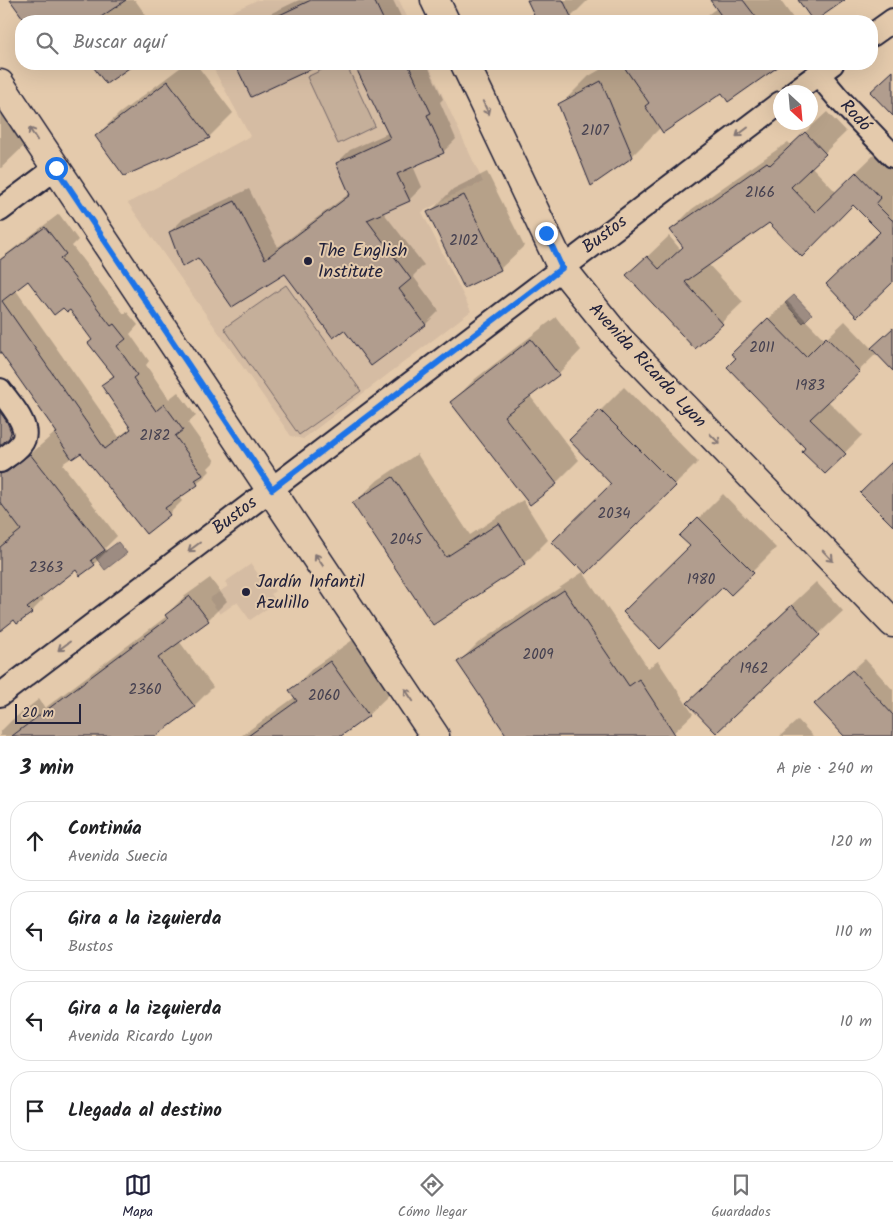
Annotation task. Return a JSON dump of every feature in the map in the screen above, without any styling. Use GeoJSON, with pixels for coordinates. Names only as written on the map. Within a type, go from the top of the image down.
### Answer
{"type":"FeatureCollection","features":[{"type":"Feature","properties":{"kind":"street"},"geometry":{"type":"LineString","coordinates":[[435,0],[442,15]]}},
{"type":"Feature","properties":{"kind":"street"},"geometry":{"type":"LineString","coordinates":[[878,31],[893,20]]}},
{"type":"Feature","properties":{"kind":"street","name":"Avenida Ricardo Lyon"},"geometry":{"type":"LineString","coordinates":[[468,70],[562,268],[619,339],[893,623]]}},
{"type":"Feature","properties":{"kind":"street"},"geometry":{"type":"LineString","coordinates":[[803,85],[824,70]]}},
{"type":"Feature","properties":{"kind":"street","name":"Rodó"},"geometry":{"type":"LineString","coordinates":[[825,70],[838,98],[893,156]]}},
{"type":"Feature","properties":{"kind":"street"},"geometry":{"type":"LineString","coordinates":[[0,84],[436,736]]}},
{"type":"Feature","properties":{"kind":"street","name":"Bustos"},"geometry":{"type":"LineString","coordinates":[[0,695],[773,107]]}},
{"type":"Feature","properties":{"kind":"street"},"geometry":{"type":"LineString","coordinates":[[0,210],[56,168]]}},
{"type":"Feature","properties":{"kind":"street"},"geometry":{"type":"LineString","coordinates":[[0,390],[24,425],[26,436],[22,443],[0,461]]}},
{"type":"Feature","properties":{"kind":"shaded area"},"geometry":{"type":"Polygon","coordinates":[[[257,0],[399,0],[406,15],[225,15],[257,0]]]}},
{"type":"Feature","properties":{"kind":"shaded area","name":"The English Institute"},"geometry":{"type":"Polygon","coordinates":[[[214,70],[431,70],[483,182],[451,196],[422,212],[471,311],[303,439],[291,436],[128,203],[250,136],[214,70]]]}},
{"type":"Feature","properties":{"kind":"shaded area"},"geometry":{"type":"Polygon","coordinates":[[[322,70],[349,70],[375,126],[338,144],[307,77],[322,70]]]}},
{"type":"Feature","properties":{"kind":"shaded area"},"geometry":{"type":"Polygon","coordinates":[[[286,285],[361,391],[299,435],[224,328],[286,285]]]}},
{"type":"Feature","properties":{"kind":"shaded area"},"geometry":{"type":"Polygon","coordinates":[[[794,295],[812,314],[803,323],[785,303],[794,295]]]}},
{"type":"Feature","properties":{"kind":"shaded area"},"geometry":{"type":"Polygon","coordinates":[[[118,542],[127,553],[105,570],[96,558],[118,542]]]}},
{"type":"Feature","properties":{"kind":"shaded area","name":"Jardín Infantil Azulillo"},"geometry":{"type":"Polygon","coordinates":[[[251,564],[260,577],[264,575],[275,591],[271,594],[277,602],[250,620],[237,602],[220,614],[209,599],[228,586],[225,582],[251,564]]]}},
{"type":"Feature","properties":{"kind":"building"},"geometry":{"type":"Polygon","coordinates":[[[10,0],[126,0],[104,15],[21,15],[10,0]]]}},
{"type":"Feature","properties":{"kind":"building"},"geometry":{"type":"Polygon","coordinates":[[[311,0],[374,0],[381,15],[280,15],[311,0]]]}},
{"type":"Feature","properties":{"kind":"building"},"geometry":{"type":"Polygon","coordinates":[[[527,0],[563,0],[570,15],[534,15],[527,0]]]}},
{"type":"Feature","properties":{"kind":"building"},"geometry":{"type":"Polygon","coordinates":[[[710,0],[743,0],[754,15],[721,15],[710,0]]]}},
{"type":"Feature","properties":{"kind":"building"},"geometry":{"type":"Polygon","coordinates":[[[798,0],[845,0],[824,15],[809,15],[798,0]]]}},
{"type":"Feature","properties":{"kind":"building"},"geometry":{"type":"Polygon","coordinates":[[[96,70],[126,70],[106,84],[96,70]]]}},
{"type":"Feature","properties":{"kind":"building"},"geometry":{"type":"Polygon","coordinates":[[[238,70],[309,70],[251,97],[238,70]]]}},
{"type":"Feature","properties":{"kind":"building"},"geometry":{"type":"Polygon","coordinates":[[[357,70],[411,70],[431,113],[427,115],[444,153],[397,174],[410,201],[367,220],[411,279],[399,289],[426,325],[371,366],[344,330],[333,338],[285,274],[232,307],[198,258],[182,267],[169,232],[235,201],[265,259],[350,195],[336,163],[390,138],[357,70]]]}},
{"type":"Feature","properties":{"kind":"building"},"geometry":{"type":"Polygon","coordinates":[[[626,70],[773,70],[728,102],[722,93],[663,133],[645,106],[649,103],[626,70]]]}},
{"type":"Feature","properties":{"kind":"building"},"geometry":{"type":"Polygon","coordinates":[[[893,71],[893,116],[870,92],[893,71]]]}},
{"type":"Feature","properties":{"kind":"building"},"geometry":{"type":"Polygon","coordinates":[[[168,81],[210,138],[124,176],[95,136],[168,81]]]}},
{"type":"Feature","properties":{"kind":"building"},"geometry":{"type":"Polygon","coordinates":[[[601,81],[633,157],[591,186],[558,104],[601,81]]]}},
{"type":"Feature","properties":{"kind":"building"},"geometry":{"type":"Polygon","coordinates":[[[805,132],[826,154],[791,187],[815,212],[856,172],[881,198],[876,204],[893,220],[893,282],[857,317],[826,284],[880,232],[853,205],[802,257],[769,223],[685,282],[723,324],[695,349],[626,275],[647,256],[659,269],[683,247],[670,230],[767,162],[770,165],[805,132]]]}},
{"type":"Feature","properties":{"kind":"building"},"geometry":{"type":"Polygon","coordinates":[[[464,195],[501,270],[464,288],[427,212],[464,195]]]}},
{"type":"Feature","properties":{"kind":"building"},"geometry":{"type":"Polygon","coordinates":[[[45,227],[66,254],[60,259],[111,326],[114,324],[126,339],[117,346],[137,375],[133,378],[156,411],[164,404],[183,430],[175,436],[203,475],[195,480],[198,485],[165,508],[170,515],[146,534],[81,453],[72,459],[55,434],[57,433],[0,352],[0,260],[45,227]],[[28,281],[2,301],[105,449],[131,429],[101,385],[114,376],[88,343],[92,340],[70,310],[67,312],[63,308],[54,315],[28,281]]]}},
{"type":"Feature","properties":{"kind":"building"},"geometry":{"type":"Polygon","coordinates":[[[768,318],[806,357],[826,337],[860,372],[810,419],[846,454],[825,474],[802,452],[805,448],[727,367],[736,358],[731,354],[768,318]]]}},
{"type":"Feature","properties":{"kind":"building"},"geometry":{"type":"Polygon","coordinates":[[[893,328],[893,371],[871,348],[893,328]]]}},
{"type":"Feature","properties":{"kind":"building"},"geometry":{"type":"Polygon","coordinates":[[[531,339],[559,375],[504,416],[557,484],[530,505],[450,402],[531,339]]]}},
{"type":"Feature","properties":{"kind":"building"},"geometry":{"type":"Polygon","coordinates":[[[600,410],[676,486],[586,574],[577,564],[575,566],[552,542],[611,484],[569,440],[600,410]]]}},
{"type":"Feature","properties":{"kind":"building"},"geometry":{"type":"Polygon","coordinates":[[[0,412],[11,432],[9,438],[0,445],[0,412]]]}},
{"type":"Feature","properties":{"kind":"building"},"geometry":{"type":"Polygon","coordinates":[[[30,454],[105,550],[91,560],[95,565],[80,576],[76,570],[27,608],[32,613],[17,624],[14,620],[0,631],[0,547],[21,530],[0,502],[0,474],[7,472],[30,454]]]}},
{"type":"Feature","properties":{"kind":"building"},"geometry":{"type":"Polygon","coordinates":[[[893,461],[893,526],[860,493],[893,461]]]}},
{"type":"Feature","properties":{"kind":"building"},"geometry":{"type":"Polygon","coordinates":[[[393,477],[446,557],[499,523],[525,564],[433,625],[352,503],[393,477]]]}},
{"type":"Feature","properties":{"kind":"building"},"geometry":{"type":"Polygon","coordinates":[[[698,517],[754,573],[731,595],[723,587],[659,649],[623,612],[690,546],[679,536],[698,517]]]}},
{"type":"Feature","properties":{"kind":"building"},"geometry":{"type":"Polygon","coordinates":[[[564,590],[629,686],[639,679],[676,736],[507,736],[457,662],[564,590]]]}},
{"type":"Feature","properties":{"kind":"building"},"geometry":{"type":"Polygon","coordinates":[[[190,596],[209,621],[158,658],[195,707],[156,736],[12,736],[168,619],[165,615],[190,596]]]}},
{"type":"Feature","properties":{"kind":"building"},"geometry":{"type":"Polygon","coordinates":[[[792,605],[820,635],[716,733],[687,703],[792,605]]]}},
{"type":"Feature","properties":{"kind":"building"},"geometry":{"type":"Polygon","coordinates":[[[330,661],[369,716],[341,736],[248,736],[297,701],[289,690],[330,661]]]}},
{"type":"Feature","properties":{"kind":"building"},"geometry":{"type":"Polygon","coordinates":[[[852,670],[893,715],[893,736],[844,736],[814,704],[852,670]]]}},
{"type":"Feature","properties":{"kind":"place","name":"The English Institute"},"geometry":{"type":"Point","coordinates":[308,261]}},
{"type":"Feature","properties":{"kind":"place","name":"Jardín Infantil Azulillo"},"geometry":{"type":"Point","coordinates":[246,592]}},
{"type":"Feature","properties":{"kind":"route"},"geometry":{"type":"LineString","coordinates":[[56,168],[272,489],[562,268],[546,233]]}}]}
